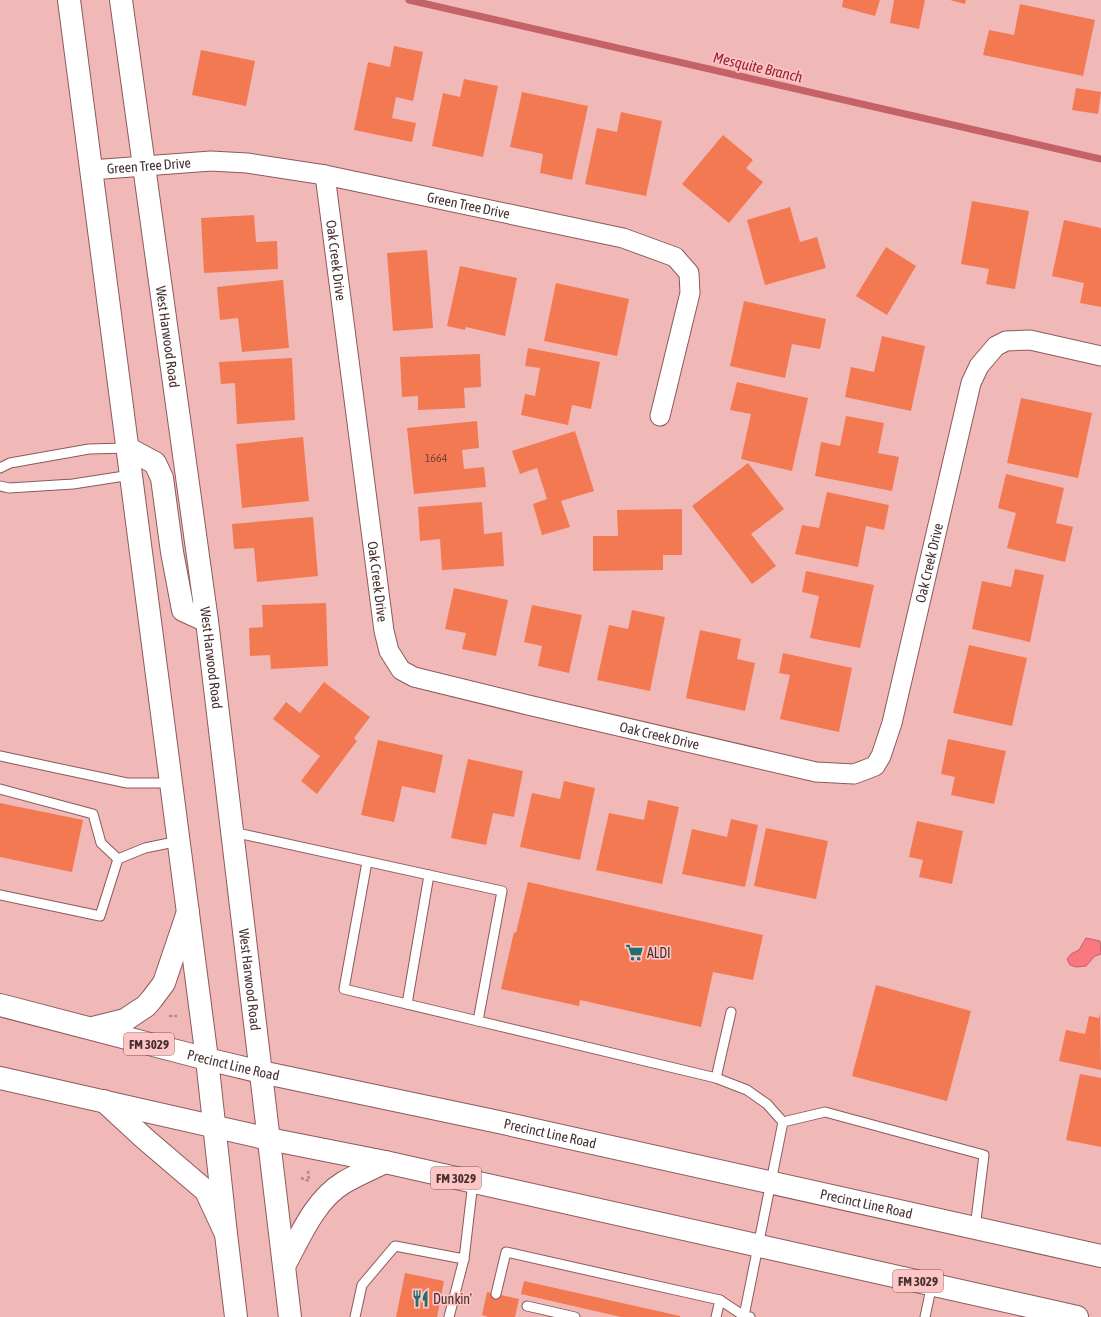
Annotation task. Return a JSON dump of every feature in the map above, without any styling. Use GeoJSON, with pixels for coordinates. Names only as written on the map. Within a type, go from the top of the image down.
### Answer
{"type":"FeatureCollection","features":[{"type":"Feature","properties":{"kind":"main road"},"geometry":{"type":"LineString","coordinates":[[69,0],[207,1059],[236,1317]]}},
{"type":"Feature","properties":{"kind":"main road","name":"West Harwood Road"},"geometry":{"type":"LineString","coordinates":[[121,0],[207,620],[290,1317]]}},
{"type":"Feature","properties":{"kind":"main road"},"geometry":{"type":"LineString","coordinates":[[127,448],[155,463],[162,478],[172,552],[183,610],[207,620]]}},
{"type":"Feature","properties":{"kind":"main road"},"geometry":{"type":"LineString","coordinates":[[91,1029],[125,1020],[146,1006],[152,999],[164,983],[188,912]]}},
{"type":"Feature","properties":{"kind":"main road","name":"Precinct Line Road"},"geometry":{"type":"LineString","coordinates":[[0,1005],[261,1072],[486,1119],[1101,1256]]}},
{"type":"Feature","properties":{"kind":"main road","name":"FM 3029"},"geometry":{"type":"LineString","coordinates":[[0,1078],[104,1100],[269,1139],[385,1162],[1072,1316]]}},
{"type":"Feature","properties":{"kind":"main road"},"geometry":{"type":"LineString","coordinates":[[104,1100],[206,1191],[226,1234]]}},
{"type":"Feature","properties":{"kind":"main road"},"geometry":{"type":"LineString","coordinates":[[284,1266],[313,1214],[326,1197],[343,1183],[385,1162]]}},
{"type":"Feature","properties":{"kind":"street","name":"Green Tree Drive"},"geometry":{"type":"LineString","coordinates":[[91,170],[211,162],[247,163],[325,175],[623,238],[675,257],[689,273],[690,293],[660,416]]}},
{"type":"Feature","properties":{"kind":"street","name":"Oak Creek Drive"},"geometry":{"type":"LineString","coordinates":[[325,175],[384,631],[389,651],[401,670],[414,677],[528,705],[816,772],[854,774],[874,766],[881,756],[892,723],[971,383],[979,366],[996,346],[1006,342],[1030,340],[1101,356]]}},
{"type":"Feature","properties":{"kind":"lane"},"geometry":{"type":"LineString","coordinates":[[0,468],[10,463],[89,449],[127,448]]}},
{"type":"Feature","properties":{"kind":"lane"},"geometry":{"type":"LineString","coordinates":[[0,486],[9,488],[74,484],[131,475]]}},
{"type":"Feature","properties":{"kind":"lane"},"geometry":{"type":"LineString","coordinates":[[0,756],[127,783],[171,783]]}},
{"type":"Feature","properties":{"kind":"lane"},"geometry":{"type":"LineString","coordinates":[[0,789],[93,814],[101,843],[118,860]]}},
{"type":"Feature","properties":{"kind":"lane"},"geometry":{"type":"LineString","coordinates":[[233,832],[502,891],[478,1021]]}},
{"type":"Feature","properties":{"kind":"lane"},"geometry":{"type":"LineString","coordinates":[[0,895],[100,916],[118,860],[144,848],[179,841]]}},
{"type":"Feature","properties":{"kind":"lane"},"geometry":{"type":"LineString","coordinates":[[367,862],[344,989],[716,1078],[747,1090],[767,1104],[783,1122]]}},
{"type":"Feature","properties":{"kind":"lane"},"geometry":{"type":"LineString","coordinates":[[407,1004],[430,875]]}},
{"type":"Feature","properties":{"kind":"lane"},"geometry":{"type":"LineString","coordinates":[[716,1078],[730,1012]]}},
{"type":"Feature","properties":{"kind":"lane"},"geometry":{"type":"LineString","coordinates":[[783,1122],[825,1112],[984,1155],[975,1228]]}},
{"type":"Feature","properties":{"kind":"lane"},"geometry":{"type":"LineString","coordinates":[[496,1294],[506,1252],[720,1300],[747,1316],[783,1122]]}},
{"type":"Feature","properties":{"kind":"lane"},"geometry":{"type":"LineString","coordinates":[[449,1317],[464,1259],[473,1182]]}},
{"type":"Feature","properties":{"kind":"lane"},"geometry":{"type":"LineString","coordinates":[[355,1317],[362,1284],[395,1246],[464,1259]]}},
{"type":"Feature","properties":{"kind":"lane"},"geometry":{"type":"LineString","coordinates":[[925,1317],[932,1284]]}},
{"type":"Feature","properties":{"kind":"lane"},"geometry":{"type":"LineString","coordinates":[[716,1317],[720,1300]]}},
{"type":"Feature","properties":{"kind":"lane"},"geometry":{"type":"LineString","coordinates":[[527,1306],[575,1317]]}},
{"type":"Feature","properties":{"kind":"path"},"geometry":{"type":"LineString","coordinates":[[169,1020],[168,1016],[177,1016]]}},
{"type":"Feature","properties":{"kind":"path"},"geometry":{"type":"LineString","coordinates":[[301,1178],[309,1180],[308,1172]]}},
{"type":"Feature","properties":{"kind":"shaded area"},"geometry":{"type":"Polygon","coordinates":[[[1086,938],[1100,941],[1101,954],[1095,956],[1086,966],[1076,967],[1070,965],[1067,959],[1071,954],[1079,950],[1086,938]]]}},
{"type":"Feature","properties":{"kind":"building"},"geometry":{"type":"Polygon","coordinates":[[[843,0],[880,0],[875,16],[842,7],[843,0]]]}},
{"type":"Feature","properties":{"kind":"building"},"geometry":{"type":"Polygon","coordinates":[[[894,0],[925,0],[919,29],[890,23],[894,0]]]}},
{"type":"Feature","properties":{"kind":"building"},"geometry":{"type":"Polygon","coordinates":[[[950,0],[966,0],[965,4],[950,0]]]}},
{"type":"Feature","properties":{"kind":"building"},"geometry":{"type":"Polygon","coordinates":[[[1020,4],[1095,20],[1083,76],[983,55],[989,30],[1014,35],[1020,4]]]}},
{"type":"Feature","properties":{"kind":"building"},"geometry":{"type":"Polygon","coordinates":[[[394,46],[423,52],[413,101],[396,97],[392,118],[416,123],[412,142],[354,130],[368,62],[390,67],[394,46]]]}},
{"type":"Feature","properties":{"kind":"building"},"geometry":{"type":"Polygon","coordinates":[[[201,50],[255,61],[246,106],[192,95],[201,50]]]}},
{"type":"Feature","properties":{"kind":"building"},"geometry":{"type":"Polygon","coordinates":[[[464,79],[498,86],[483,157],[432,146],[443,93],[460,97],[464,79]]]}},
{"type":"Feature","properties":{"kind":"building"},"geometry":{"type":"Polygon","coordinates":[[[1076,88],[1101,92],[1098,114],[1072,110],[1076,88]]]}},
{"type":"Feature","properties":{"kind":"building"},"geometry":{"type":"Polygon","coordinates":[[[522,92],[588,106],[572,180],[540,173],[543,154],[510,147],[522,92]]]}},
{"type":"Feature","properties":{"kind":"building"},"geometry":{"type":"Polygon","coordinates":[[[621,112],[662,121],[646,196],[585,184],[597,128],[617,132],[621,112]]]}},
{"type":"Feature","properties":{"kind":"building"},"geometry":{"type":"Polygon","coordinates":[[[723,135],[753,160],[746,168],[763,182],[729,223],[682,184],[723,135]]]}},
{"type":"Feature","properties":{"kind":"building"},"geometry":{"type":"Polygon","coordinates":[[[972,201],[1029,211],[1015,289],[986,284],[989,269],[961,264],[972,201]]]}},
{"type":"Feature","properties":{"kind":"building"},"geometry":{"type":"Polygon","coordinates":[[[790,207],[800,242],[817,237],[826,268],[765,285],[747,220],[790,207]]]}},
{"type":"Feature","properties":{"kind":"building"},"geometry":{"type":"Polygon","coordinates":[[[254,215],[256,242],[277,241],[278,269],[204,273],[201,218],[254,215]]]}},
{"type":"Feature","properties":{"kind":"building"},"geometry":{"type":"Polygon","coordinates":[[[1064,220],[1101,228],[1101,307],[1080,303],[1084,283],[1052,276],[1064,220]]]}},
{"type":"Feature","properties":{"kind":"building"},"geometry":{"type":"Polygon","coordinates":[[[886,247],[916,266],[887,315],[856,296],[886,247]]]}},
{"type":"Feature","properties":{"kind":"building"},"geometry":{"type":"Polygon","coordinates":[[[427,250],[433,328],[393,331],[387,253],[427,250]]]}},
{"type":"Feature","properties":{"kind":"building"},"geometry":{"type":"Polygon","coordinates":[[[460,266],[517,278],[505,336],[466,327],[465,330],[447,326],[460,266]]]}},
{"type":"Feature","properties":{"kind":"building"},"geometry":{"type":"Polygon","coordinates":[[[283,280],[289,348],[242,352],[238,318],[220,320],[217,287],[283,280]]]}},
{"type":"Feature","properties":{"kind":"building"},"geometry":{"type":"Polygon","coordinates":[[[556,283],[629,299],[617,356],[544,341],[556,283]]]}},
{"type":"Feature","properties":{"kind":"building"},"geometry":{"type":"Polygon","coordinates":[[[744,301],[826,319],[820,349],[792,344],[785,378],[730,366],[744,301]]]}},
{"type":"Feature","properties":{"kind":"building"},"geometry":{"type":"Polygon","coordinates":[[[882,336],[925,346],[911,411],[845,397],[851,367],[874,372],[882,336]]]}},
{"type":"Feature","properties":{"kind":"building"},"geometry":{"type":"Polygon","coordinates":[[[528,348],[600,362],[591,409],[572,405],[568,425],[521,415],[525,394],[535,396],[540,368],[525,366],[528,348]]]}},
{"type":"Feature","properties":{"kind":"building"},"geometry":{"type":"Polygon","coordinates":[[[480,354],[481,387],[464,388],[465,408],[418,410],[418,396],[402,397],[400,357],[480,354]]]}},
{"type":"Feature","properties":{"kind":"building"},"geometry":{"type":"Polygon","coordinates":[[[292,358],[295,420],[237,424],[235,383],[221,384],[219,362],[292,358]]]}},
{"type":"Feature","properties":{"kind":"building"},"geometry":{"type":"Polygon","coordinates":[[[737,382],[808,398],[792,471],[741,459],[751,414],[730,410],[737,382]]]}},
{"type":"Feature","properties":{"kind":"building"},"geometry":{"type":"Polygon","coordinates":[[[1021,398],[1092,413],[1078,478],[1007,463],[1021,398]]]}},
{"type":"Feature","properties":{"kind":"building"},"geometry":{"type":"Polygon","coordinates":[[[846,416],[884,423],[878,453],[899,457],[892,491],[815,476],[821,442],[840,446],[846,416]]]}},
{"type":"Feature","properties":{"kind":"building"},"geometry":{"type":"Polygon","coordinates":[[[477,421],[479,448],[462,450],[464,469],[484,467],[486,487],[414,494],[407,428],[477,421]]]}},
{"type":"Feature","properties":{"kind":"building"},"geometry":{"type":"Polygon","coordinates":[[[575,431],[594,491],[561,501],[570,527],[542,535],[533,504],[547,499],[537,468],[520,474],[512,451],[575,431]]]}},
{"type":"Feature","properties":{"kind":"building"},"geometry":{"type":"Polygon","coordinates":[[[303,437],[309,501],[242,508],[236,444],[303,437]]]}},
{"type":"Feature","properties":{"kind":"building"},"geometry":{"type":"Polygon","coordinates":[[[748,463],[784,509],[751,534],[776,566],[752,584],[692,506],[748,463]]]}},
{"type":"Feature","properties":{"kind":"building"},"geometry":{"type":"Polygon","coordinates":[[[1006,474],[1064,488],[1056,523],[1073,527],[1065,562],[1007,548],[1016,513],[998,508],[1006,474]]]}},
{"type":"Feature","properties":{"kind":"building"},"geometry":{"type":"Polygon","coordinates":[[[827,492],[889,505],[884,530],[866,526],[858,567],[795,554],[802,525],[819,528],[827,492]]]}},
{"type":"Feature","properties":{"kind":"building"},"geometry":{"type":"Polygon","coordinates":[[[482,502],[484,534],[502,532],[504,566],[442,570],[440,539],[420,541],[418,507],[482,502]]]}},
{"type":"Feature","properties":{"kind":"building"},"geometry":{"type":"Polygon","coordinates":[[[682,509],[682,555],[663,555],[663,570],[593,571],[593,536],[618,536],[617,510],[682,509]]]}},
{"type":"Feature","properties":{"kind":"building"},"geometry":{"type":"Polygon","coordinates":[[[313,517],[318,576],[257,582],[254,548],[234,549],[232,524],[313,517]]]}},
{"type":"Feature","properties":{"kind":"building"},"geometry":{"type":"Polygon","coordinates":[[[1015,569],[1044,575],[1030,642],[972,629],[982,581],[1011,587],[1015,569]]]}},
{"type":"Feature","properties":{"kind":"building"},"geometry":{"type":"Polygon","coordinates":[[[806,571],[874,585],[860,648],[810,638],[819,596],[802,592],[806,571]]]}},
{"type":"Feature","properties":{"kind":"building"},"geometry":{"type":"Polygon","coordinates":[[[454,588],[508,600],[496,656],[462,649],[466,633],[445,629],[454,588]]]}},
{"type":"Feature","properties":{"kind":"building"},"geometry":{"type":"Polygon","coordinates":[[[326,603],[328,666],[271,669],[270,655],[250,656],[249,628],[263,627],[262,605],[326,603]]]}},
{"type":"Feature","properties":{"kind":"building"},"geometry":{"type":"Polygon","coordinates":[[[532,605],[582,615],[569,673],[538,666],[542,646],[524,642],[532,605]]]}},
{"type":"Feature","properties":{"kind":"building"},"geometry":{"type":"Polygon","coordinates":[[[632,610],[665,617],[650,691],[597,680],[609,625],[628,629],[632,610]]]}},
{"type":"Feature","properties":{"kind":"building"},"geometry":{"type":"Polygon","coordinates":[[[700,630],[741,639],[737,659],[755,663],[745,711],[686,698],[700,630]]]}},
{"type":"Feature","properties":{"kind":"building"},"geometry":{"type":"Polygon","coordinates":[[[969,645],[1027,658],[1012,726],[953,713],[969,645]]]}},
{"type":"Feature","properties":{"kind":"building"},"geometry":{"type":"Polygon","coordinates":[[[783,653],[852,668],[839,732],[780,719],[790,675],[779,673],[783,653]]]}},
{"type":"Feature","properties":{"kind":"building"},"geometry":{"type":"Polygon","coordinates":[[[324,682],[370,717],[354,738],[357,741],[317,794],[301,781],[320,756],[273,719],[286,702],[300,713],[324,682]]]}},
{"type":"Feature","properties":{"kind":"building"},"geometry":{"type":"Polygon","coordinates":[[[948,739],[1006,751],[994,804],[951,795],[955,777],[941,774],[948,739]]]}},
{"type":"Feature","properties":{"kind":"building"},"geometry":{"type":"Polygon","coordinates":[[[378,740],[443,755],[435,793],[402,786],[394,822],[361,815],[378,740]]]}},
{"type":"Feature","properties":{"kind":"building"},"geometry":{"type":"Polygon","coordinates":[[[468,759],[523,771],[514,817],[493,813],[486,845],[451,838],[468,759]]]}},
{"type":"Feature","properties":{"kind":"building"},"geometry":{"type":"Polygon","coordinates":[[[564,781],[595,788],[580,860],[520,847],[532,793],[560,799],[564,781]]]}},
{"type":"Feature","properties":{"kind":"building"},"geometry":{"type":"Polygon","coordinates":[[[648,800],[679,807],[662,884],[596,870],[609,813],[644,820],[648,800]]]}},
{"type":"Feature","properties":{"kind":"building"},"geometry":{"type":"Polygon","coordinates":[[[0,803],[83,820],[72,872],[0,857],[0,803]]]}},
{"type":"Feature","properties":{"kind":"building"},"geometry":{"type":"Polygon","coordinates":[[[731,819],[758,825],[745,887],[682,874],[692,829],[727,837],[731,819]]]}},
{"type":"Feature","properties":{"kind":"building"},"geometry":{"type":"Polygon","coordinates":[[[917,821],[963,831],[952,884],[919,877],[923,860],[909,857],[917,821]]]}},
{"type":"Feature","properties":{"kind":"building"},"geometry":{"type":"Polygon","coordinates":[[[766,828],[828,841],[816,899],[754,886],[766,828]]]}},
{"type":"Feature","properties":{"kind":"building","name":"ALDI"},"geometry":{"type":"Polygon","coordinates":[[[528,882],[763,935],[753,980],[713,972],[701,1027],[580,1000],[579,1006],[501,989],[514,932],[516,933],[528,882]]]}},
{"type":"Feature","properties":{"kind":"building"},"geometry":{"type":"Polygon","coordinates":[[[876,985],[971,1011],[947,1101],[852,1076],[876,985]]]}},
{"type":"Feature","properties":{"kind":"building"},"geometry":{"type":"Polygon","coordinates":[[[1100,1012],[1101,1070],[1059,1061],[1066,1030],[1085,1034],[1089,1016],[1099,1018],[1100,1012]]]}},
{"type":"Feature","properties":{"kind":"building"},"geometry":{"type":"Polygon","coordinates":[[[1080,1074],[1101,1078],[1101,1147],[1066,1140],[1080,1074]]]}},
{"type":"Feature","properties":{"kind":"building","name":"Dunkin'"},"geometry":{"type":"Polygon","coordinates":[[[405,1273],[444,1281],[437,1317],[396,1317],[405,1273]]]}},
{"type":"Feature","properties":{"kind":"building"},"geometry":{"type":"Polygon","coordinates":[[[524,1281],[680,1317],[621,1317],[521,1294],[524,1281]]]}},
{"type":"Feature","properties":{"kind":"building"},"geometry":{"type":"Polygon","coordinates":[[[487,1292],[519,1299],[515,1317],[488,1317],[482,1315],[487,1292]]]}},
{"type":"Feature","properties":{"kind":"waterway","name":"Mesquite Branch"},"geometry":{"type":"LineString","coordinates":[[409,0],[1101,159]]}},
{"type":"Feature","properties":{"kind":"place","name":"ALDI"},"geometry":{"type":"Point","coordinates":[634,953]}},
{"type":"Feature","properties":{"kind":"place","name":"Dunkin'"},"geometry":{"type":"Point","coordinates":[420,1299]}}]}
